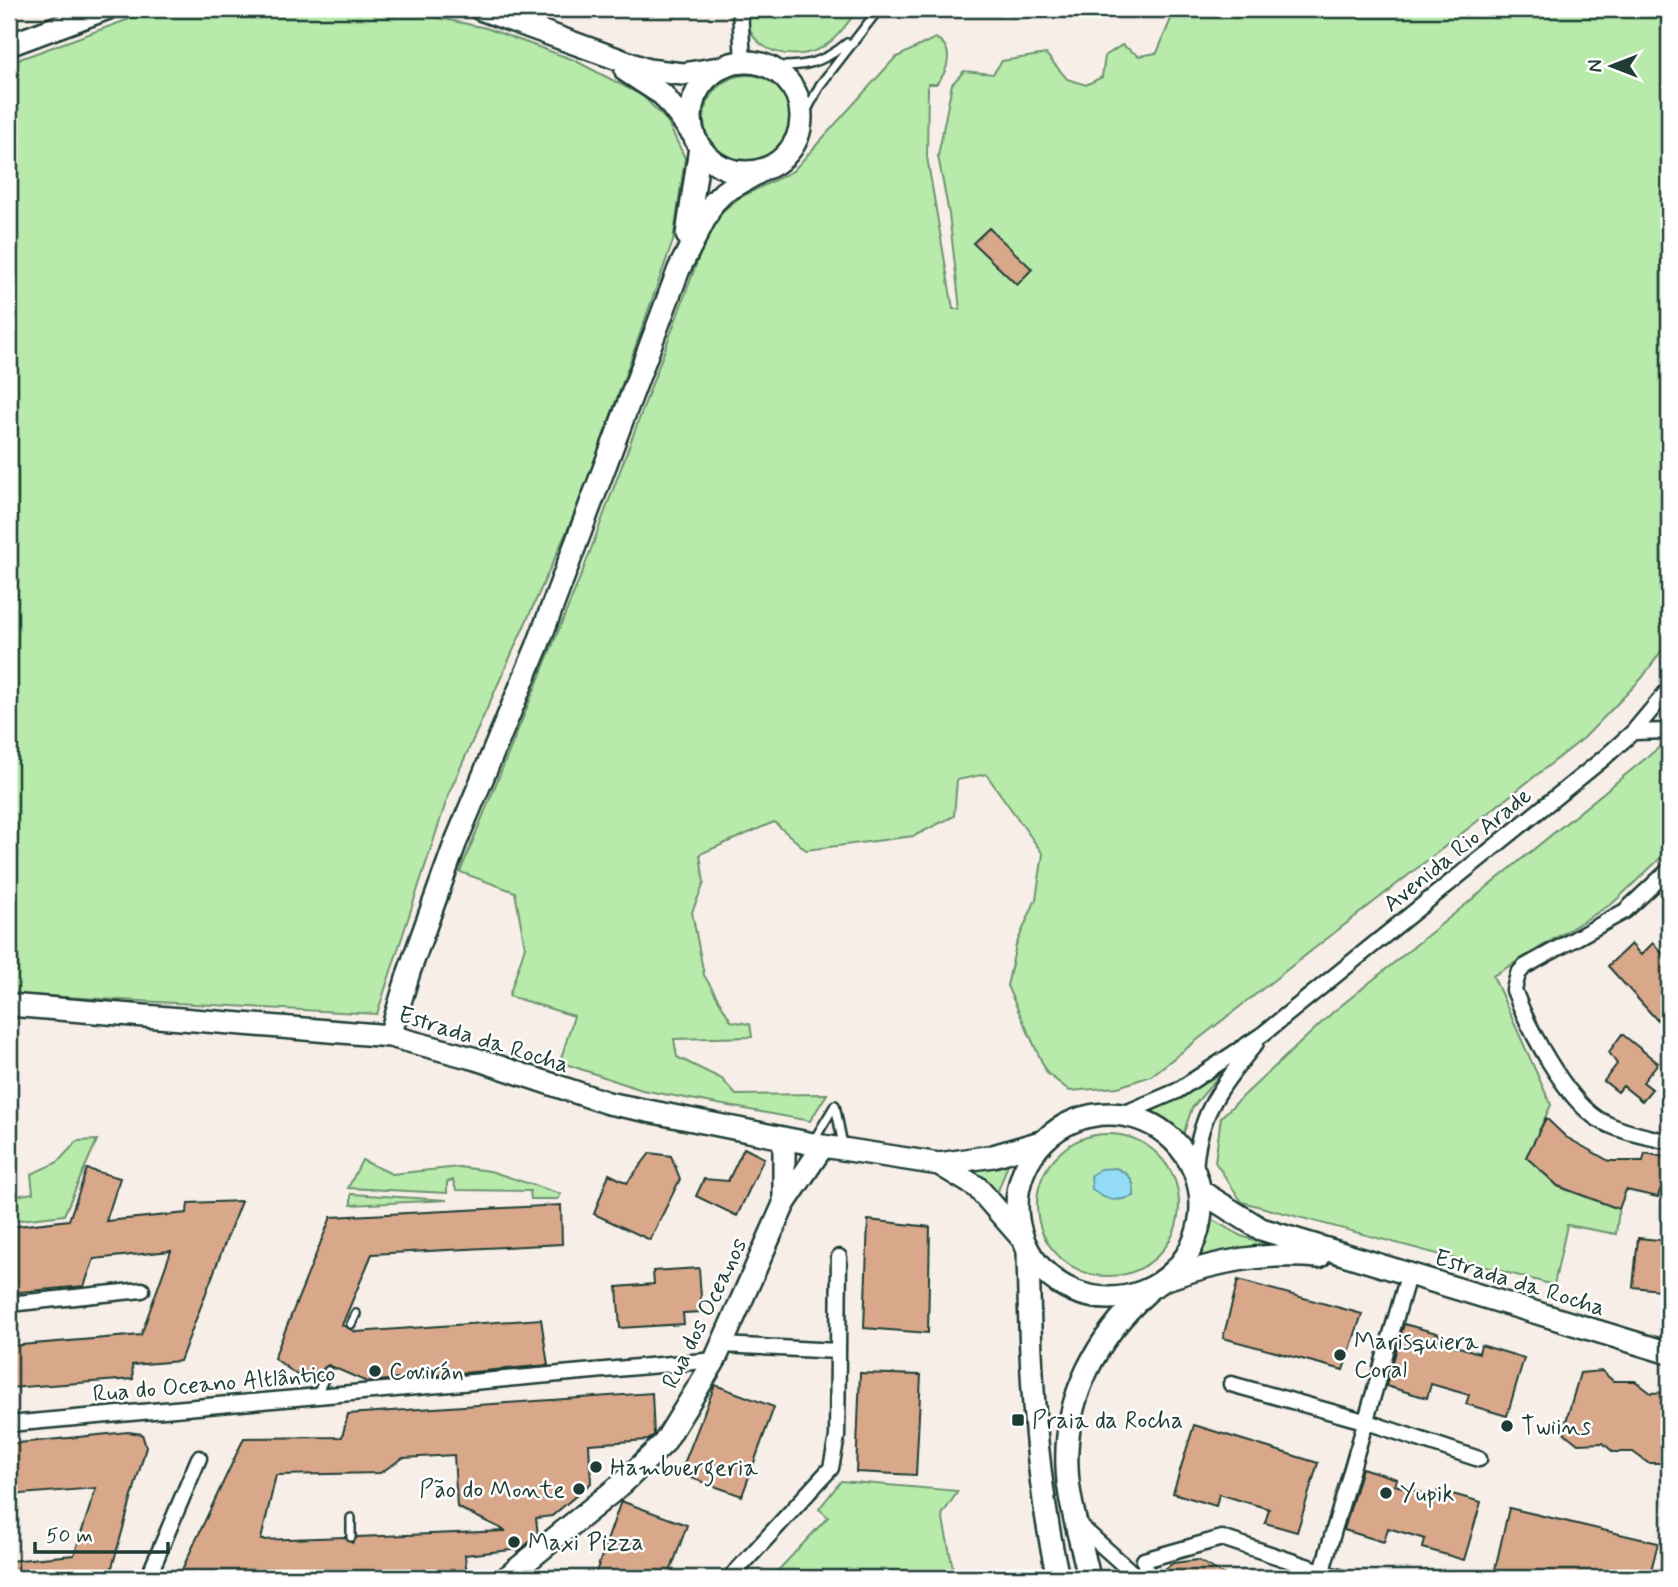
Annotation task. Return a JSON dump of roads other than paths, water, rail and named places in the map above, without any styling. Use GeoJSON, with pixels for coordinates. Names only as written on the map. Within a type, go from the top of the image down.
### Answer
{"type":"FeatureCollection","features":[{"type":"Feature","properties":{"kind":"street"},"geometry":{"type":"LineString","coordinates":[[9,45],[106,9]]}},
{"type":"Feature","properties":{"kind":"street"},"geometry":{"type":"LineString","coordinates":[[390,1036],[409,972],[455,844],[542,634],[679,268],[713,203],[724,192],[782,160],[796,142],[802,120],[793,87],[776,70],[766,65],[743,62],[721,68],[669,74],[587,49],[480,9]]}},
{"type":"Feature","properties":{"kind":"street"},"geometry":{"type":"LineString","coordinates":[[740,9],[743,62]]}},
{"type":"Feature","properties":{"kind":"street"},"geometry":{"type":"LineString","coordinates":[[587,49],[663,95],[686,121],[697,142],[727,169],[761,171]]}},
{"type":"Feature","properties":{"kind":"street"},"geometry":{"type":"LineString","coordinates":[[679,268],[693,203],[697,142],[693,103],[703,82],[721,68]]}},
{"type":"Feature","properties":{"kind":"street","name":"Avenida Rio Arade"},"geometry":{"type":"LineString","coordinates":[[1264,1034],[1633,732],[1669,689]]}},
{"type":"Feature","properties":{"kind":"street"},"geometry":{"type":"LineString","coordinates":[[1633,732],[1669,731]]}},
{"type":"Feature","properties":{"kind":"street"},"geometry":{"type":"LineString","coordinates":[[1669,870],[1625,911],[1524,967],[1518,974],[1514,990],[1559,1079],[1586,1110],[1612,1126],[1669,1142]]}},
{"type":"Feature","properties":{"kind":"street","name":"Estrada da Rocha"},"geometry":{"type":"LineString","coordinates":[[9,1005],[390,1036],[477,1059],[608,1103],[826,1147],[939,1164],[993,1156],[1044,1141]]}},
{"type":"Feature","properties":{"kind":"street"},"geometry":{"type":"LineString","coordinates":[[1058,1578],[1037,1461],[1030,1365],[1026,1245],[1017,1202],[1020,1182],[1027,1164],[1044,1141],[1067,1124],[1085,1117],[1123,1115],[1177,1091],[1264,1034]]}},
{"type":"Feature","properties":{"kind":"street"},"geometry":{"type":"LineString","coordinates":[[1089,1578],[1067,1470],[1068,1429],[1081,1381],[1105,1337],[1126,1311],[1159,1283],[1191,1248],[1201,1211],[1197,1182],[1199,1131],[1208,1109],[1264,1034]]}},
{"type":"Feature","properties":{"kind":"street"},"geometry":{"type":"LineString","coordinates":[[1123,1115],[1159,1128],[1186,1155],[1197,1182]]}},
{"type":"Feature","properties":{"kind":"street"},"geometry":{"type":"LineString","coordinates":[[784,1204],[785,1139]]}},
{"type":"Feature","properties":{"kind":"street"},"geometry":{"type":"LineString","coordinates":[[784,1204],[826,1147]]}},
{"type":"Feature","properties":{"kind":"street","name":"Estrada da Rocha"},"geometry":{"type":"LineString","coordinates":[[939,1164],[977,1187],[1026,1245]]}},
{"type":"Feature","properties":{"kind":"street","name":"Estrada da Rocha"},"geometry":{"type":"LineString","coordinates":[[1197,1182],[1261,1229],[1408,1276],[1669,1353]]}},
{"type":"Feature","properties":{"kind":"street","name":"Rua dos Oceanos"},"geometry":{"type":"LineString","coordinates":[[506,1578],[623,1483],[664,1443],[719,1352],[784,1204]]}},
{"type":"Feature","properties":{"kind":"street"},"geometry":{"type":"LineString","coordinates":[[1026,1245],[1051,1279],[1082,1295],[1117,1298],[1159,1283]]}},
{"type":"Feature","properties":{"kind":"street","name":"Estrada da Rocha"},"geometry":{"type":"LineString","coordinates":[[1159,1283],[1221,1262],[1259,1255],[1356,1260]]}},
{"type":"Feature","properties":{"kind":"street"},"geometry":{"type":"LineString","coordinates":[[730,1578],[831,1468],[836,1454],[839,1257]]}},
{"type":"Feature","properties":{"kind":"street"},"geometry":{"type":"LineString","coordinates":[[1322,1571],[1408,1276]]}},
{"type":"Feature","properties":{"kind":"street"},"geometry":{"type":"LineString","coordinates":[[9,1304],[142,1290]]}},
{"type":"Feature","properties":{"kind":"street","name":"Rua do Oceano Altlântico"},"geometry":{"type":"LineString","coordinates":[[9,1424],[317,1394],[368,1394],[719,1352],[838,1352]]}},
{"type":"Feature","properties":{"kind":"street"},"geometry":{"type":"LineString","coordinates":[[1231,1384],[1364,1421],[1479,1460]]}},
{"type":"Feature","properties":{"kind":"street"},"geometry":{"type":"LineString","coordinates":[[148,1578],[199,1458]]}},
{"type":"Feature","properties":{"kind":"street"},"geometry":{"type":"LineString","coordinates":[[1078,1524],[1138,1578]]}},
{"type":"Feature","properties":{"kind":"street"},"geometry":{"type":"LineString","coordinates":[[1148,1578],[1144,1560],[1222,1538],[1342,1578]]}},
{"type":"Feature","properties":{"kind":"lane"},"geometry":{"type":"LineString","coordinates":[[802,120],[815,93],[879,9]]}},
{"type":"Feature","properties":{"kind":"lane"},"geometry":{"type":"LineString","coordinates":[[766,65],[807,66],[824,61],[856,36]]}},
{"type":"Feature","properties":{"kind":"lane"},"geometry":{"type":"LineString","coordinates":[[826,1147],[835,1105],[826,1147]]}},
{"type":"Feature","properties":{"kind":"lane"},"geometry":{"type":"LineString","coordinates":[[351,1324],[356,1314]]}},
{"type":"Feature","properties":{"kind":"lane"},"geometry":{"type":"LineString","coordinates":[[317,1394],[328,1371]]}},
{"type":"Feature","properties":{"kind":"lane"},"geometry":{"type":"LineString","coordinates":[[351,1518],[351,1537]]}},
{"type":"Feature","properties":{"kind":"water"},"geometry":{"type":"Polygon","coordinates":[[[1116,1168],[1131,1179],[1134,1196],[1112,1200],[1092,1189],[1091,1176],[1100,1169],[1116,1168]]]}},
{"type":"Feature","properties":{"kind":"place","name":"Marisquiera Coral"},"geometry":{"type":"Point","coordinates":[1340,1355]}},
{"type":"Feature","properties":{"kind":"place","name":"Covirán"},"geometry":{"type":"Point","coordinates":[375,1371]}},
{"type":"Feature","properties":{"kind":"place","name":"Praia da Rocha"},"geometry":{"type":"Point","coordinates":[1018,1420]}},
{"type":"Feature","properties":{"kind":"place","name":"Twiins"},"geometry":{"type":"Point","coordinates":[1507,1426]}},
{"type":"Feature","properties":{"kind":"place","name":"Hambuergeria"},"geometry":{"type":"Point","coordinates":[596,1467]}},
{"type":"Feature","properties":{"kind":"place","name":"Pão do Monte"},"geometry":{"type":"Point","coordinates":[579,1489]}},
{"type":"Feature","properties":{"kind":"place","name":"Yupik"},"geometry":{"type":"Point","coordinates":[1386,1493]}},
{"type":"Feature","properties":{"kind":"place","name":"Maxi Pizza"},"geometry":{"type":"Point","coordinates":[514,1542]}}]}
